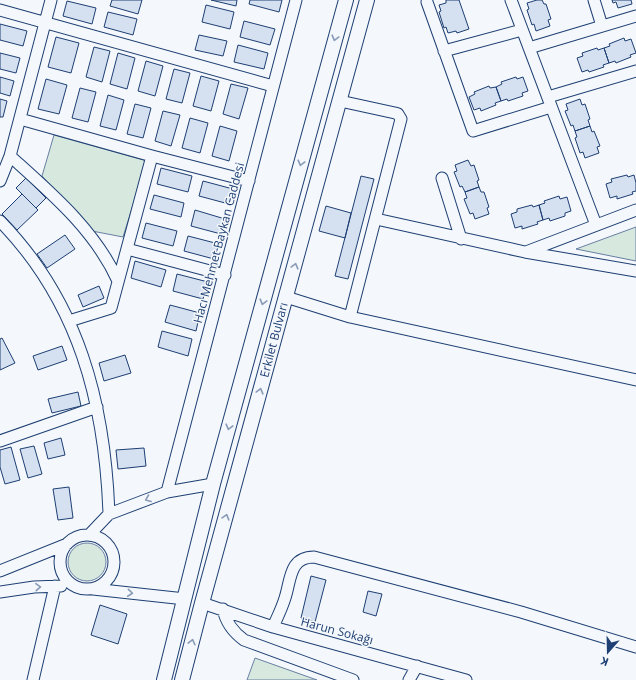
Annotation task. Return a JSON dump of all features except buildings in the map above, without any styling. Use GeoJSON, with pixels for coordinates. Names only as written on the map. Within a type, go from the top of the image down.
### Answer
{"type":"FeatureCollection","features":[{"type":"Feature","properties":{"kind":"main road","name":"Erkilet Bulvarı"},"geometry":{"type":"LineString","coordinates":[[164,680],[213,484],[346,0]]}},
{"type":"Feature","properties":{"kind":"main road","name":"Erkilet Bulvarı"},"geometry":{"type":"LineString","coordinates":[[182,680],[367,0]]}},
{"type":"Feature","properties":{"kind":"main road"},"geometry":{"type":"LineString","coordinates":[[213,484],[234,489]]}},
{"type":"Feature","properties":{"kind":"main road"},"geometry":{"type":"LineString","coordinates":[[185,599],[202,603]]}},
{"type":"Feature","properties":{"kind":"street"},"geometry":{"type":"LineString","coordinates":[[0,181],[10,156],[51,0]]}},
{"type":"Feature","properties":{"kind":"street","name":"Hacı Mehmet Baykan Caddesi"},"geometry":{"type":"LineString","coordinates":[[167,492],[296,0]]}},
{"type":"Feature","properties":{"kind":"street"},"geometry":{"type":"LineString","coordinates":[[511,0],[596,225]]}},
{"type":"Feature","properties":{"kind":"street"},"geometry":{"type":"LineString","coordinates":[[594,0],[602,26]]}},
{"type":"Feature","properties":{"kind":"street"},"geometry":{"type":"LineString","coordinates":[[427,2],[473,131],[549,102],[635,74]]}},
{"type":"Feature","properties":{"kind":"street"},"geometry":{"type":"LineString","coordinates":[[0,10],[273,86]]}},
{"type":"Feature","properties":{"kind":"street"},"geometry":{"type":"LineString","coordinates":[[529,48],[636,16]]}},
{"type":"Feature","properties":{"kind":"street"},"geometry":{"type":"LineString","coordinates":[[444,51],[522,30]]}},
{"type":"Feature","properties":{"kind":"street"},"geometry":{"type":"LineString","coordinates":[[340,101],[395,113],[401,120],[350,317]]}},
{"type":"Feature","properties":{"kind":"street"},"geometry":{"type":"LineString","coordinates":[[20,119],[152,156],[249,181]]}},
{"type":"Feature","properties":{"kind":"street"},"geometry":{"type":"LineString","coordinates":[[10,156],[60,203],[91,236],[105,255],[118,281]]}},
{"type":"Feature","properties":{"kind":"street"},"geometry":{"type":"LineString","coordinates":[[69,320],[111,308],[152,156]]}},
{"type":"Feature","properties":{"kind":"street"},"geometry":{"type":"LineString","coordinates":[[442,178],[461,239]]}},
{"type":"Feature","properties":{"kind":"street"},"geometry":{"type":"LineString","coordinates":[[525,252],[636,210]]}},
{"type":"Feature","properties":{"kind":"street"},"geometry":{"type":"LineString","coordinates":[[376,219],[525,252],[636,271]]}},
{"type":"Feature","properties":{"kind":"street"},"geometry":{"type":"LineString","coordinates":[[0,221],[42,271],[69,320],[82,353],[97,407],[104,447],[109,514]]}},
{"type":"Feature","properties":{"kind":"street"},"geometry":{"type":"LineString","coordinates":[[127,249],[225,275]]}},
{"type":"Feature","properties":{"kind":"street"},"geometry":{"type":"LineString","coordinates":[[286,297],[350,317],[636,380]]}},
{"type":"Feature","properties":{"kind":"street"},"geometry":{"type":"LineString","coordinates":[[0,441],[97,407]]}},
{"type":"Feature","properties":{"kind":"street"},"geometry":{"type":"LineString","coordinates":[[90,534],[109,514],[167,492],[213,484]]}},
{"type":"Feature","properties":{"kind":"street"},"geometry":{"type":"LineString","coordinates":[[76,587],[67,580],[63,574],[60,557],[67,544],[75,537],[90,534],[109,544],[114,554],[115,561],[113,572],[109,578],[101,586],[91,589]]}},
{"type":"Feature","properties":{"kind":"street"},"geometry":{"type":"LineString","coordinates":[[0,571],[67,544]]}},
{"type":"Feature","properties":{"kind":"street"},"geometry":{"type":"LineString","coordinates":[[273,627],[285,599],[292,570],[301,560],[314,557],[521,612],[636,647]]}},
{"type":"Feature","properties":{"kind":"street"},"geometry":{"type":"LineString","coordinates":[[0,592],[34,587],[55,586],[185,599]]}},
{"type":"Feature","properties":{"kind":"street"},"geometry":{"type":"LineString","coordinates":[[33,680],[55,586]]}},
{"type":"Feature","properties":{"kind":"street","name":"Harun Sokağı"},"geometry":{"type":"LineString","coordinates":[[202,603],[273,627],[466,680]]}},
{"type":"Feature","properties":{"kind":"street"},"geometry":{"type":"LineString","coordinates":[[223,610],[231,629],[244,640],[353,680]]}},
{"type":"Feature","properties":{"kind":"street"},"geometry":{"type":"LineString","coordinates":[[409,680],[417,666]]}},
{"type":"Feature","properties":{"kind":"shaded area"},"geometry":{"type":"Polygon","coordinates":[[[54,135],[147,161],[123,237],[92,231],[42,176],[54,135]]]}},
{"type":"Feature","properties":{"kind":"shaded area"},"geometry":{"type":"Polygon","coordinates":[[[636,227],[636,261],[576,249],[636,227]]]}},
{"type":"Feature","properties":{"kind":"shaded area"},"geometry":{"type":"Polygon","coordinates":[[[87,543],[97,546],[103,552],[106,562],[103,572],[97,578],[87,581],[77,578],[71,572],[68,562],[71,552],[77,546],[87,543]]]}},
{"type":"Feature","properties":{"kind":"shaded area"},"geometry":{"type":"Polygon","coordinates":[[[255,658],[317,680],[247,680],[255,658]]]}}]}
